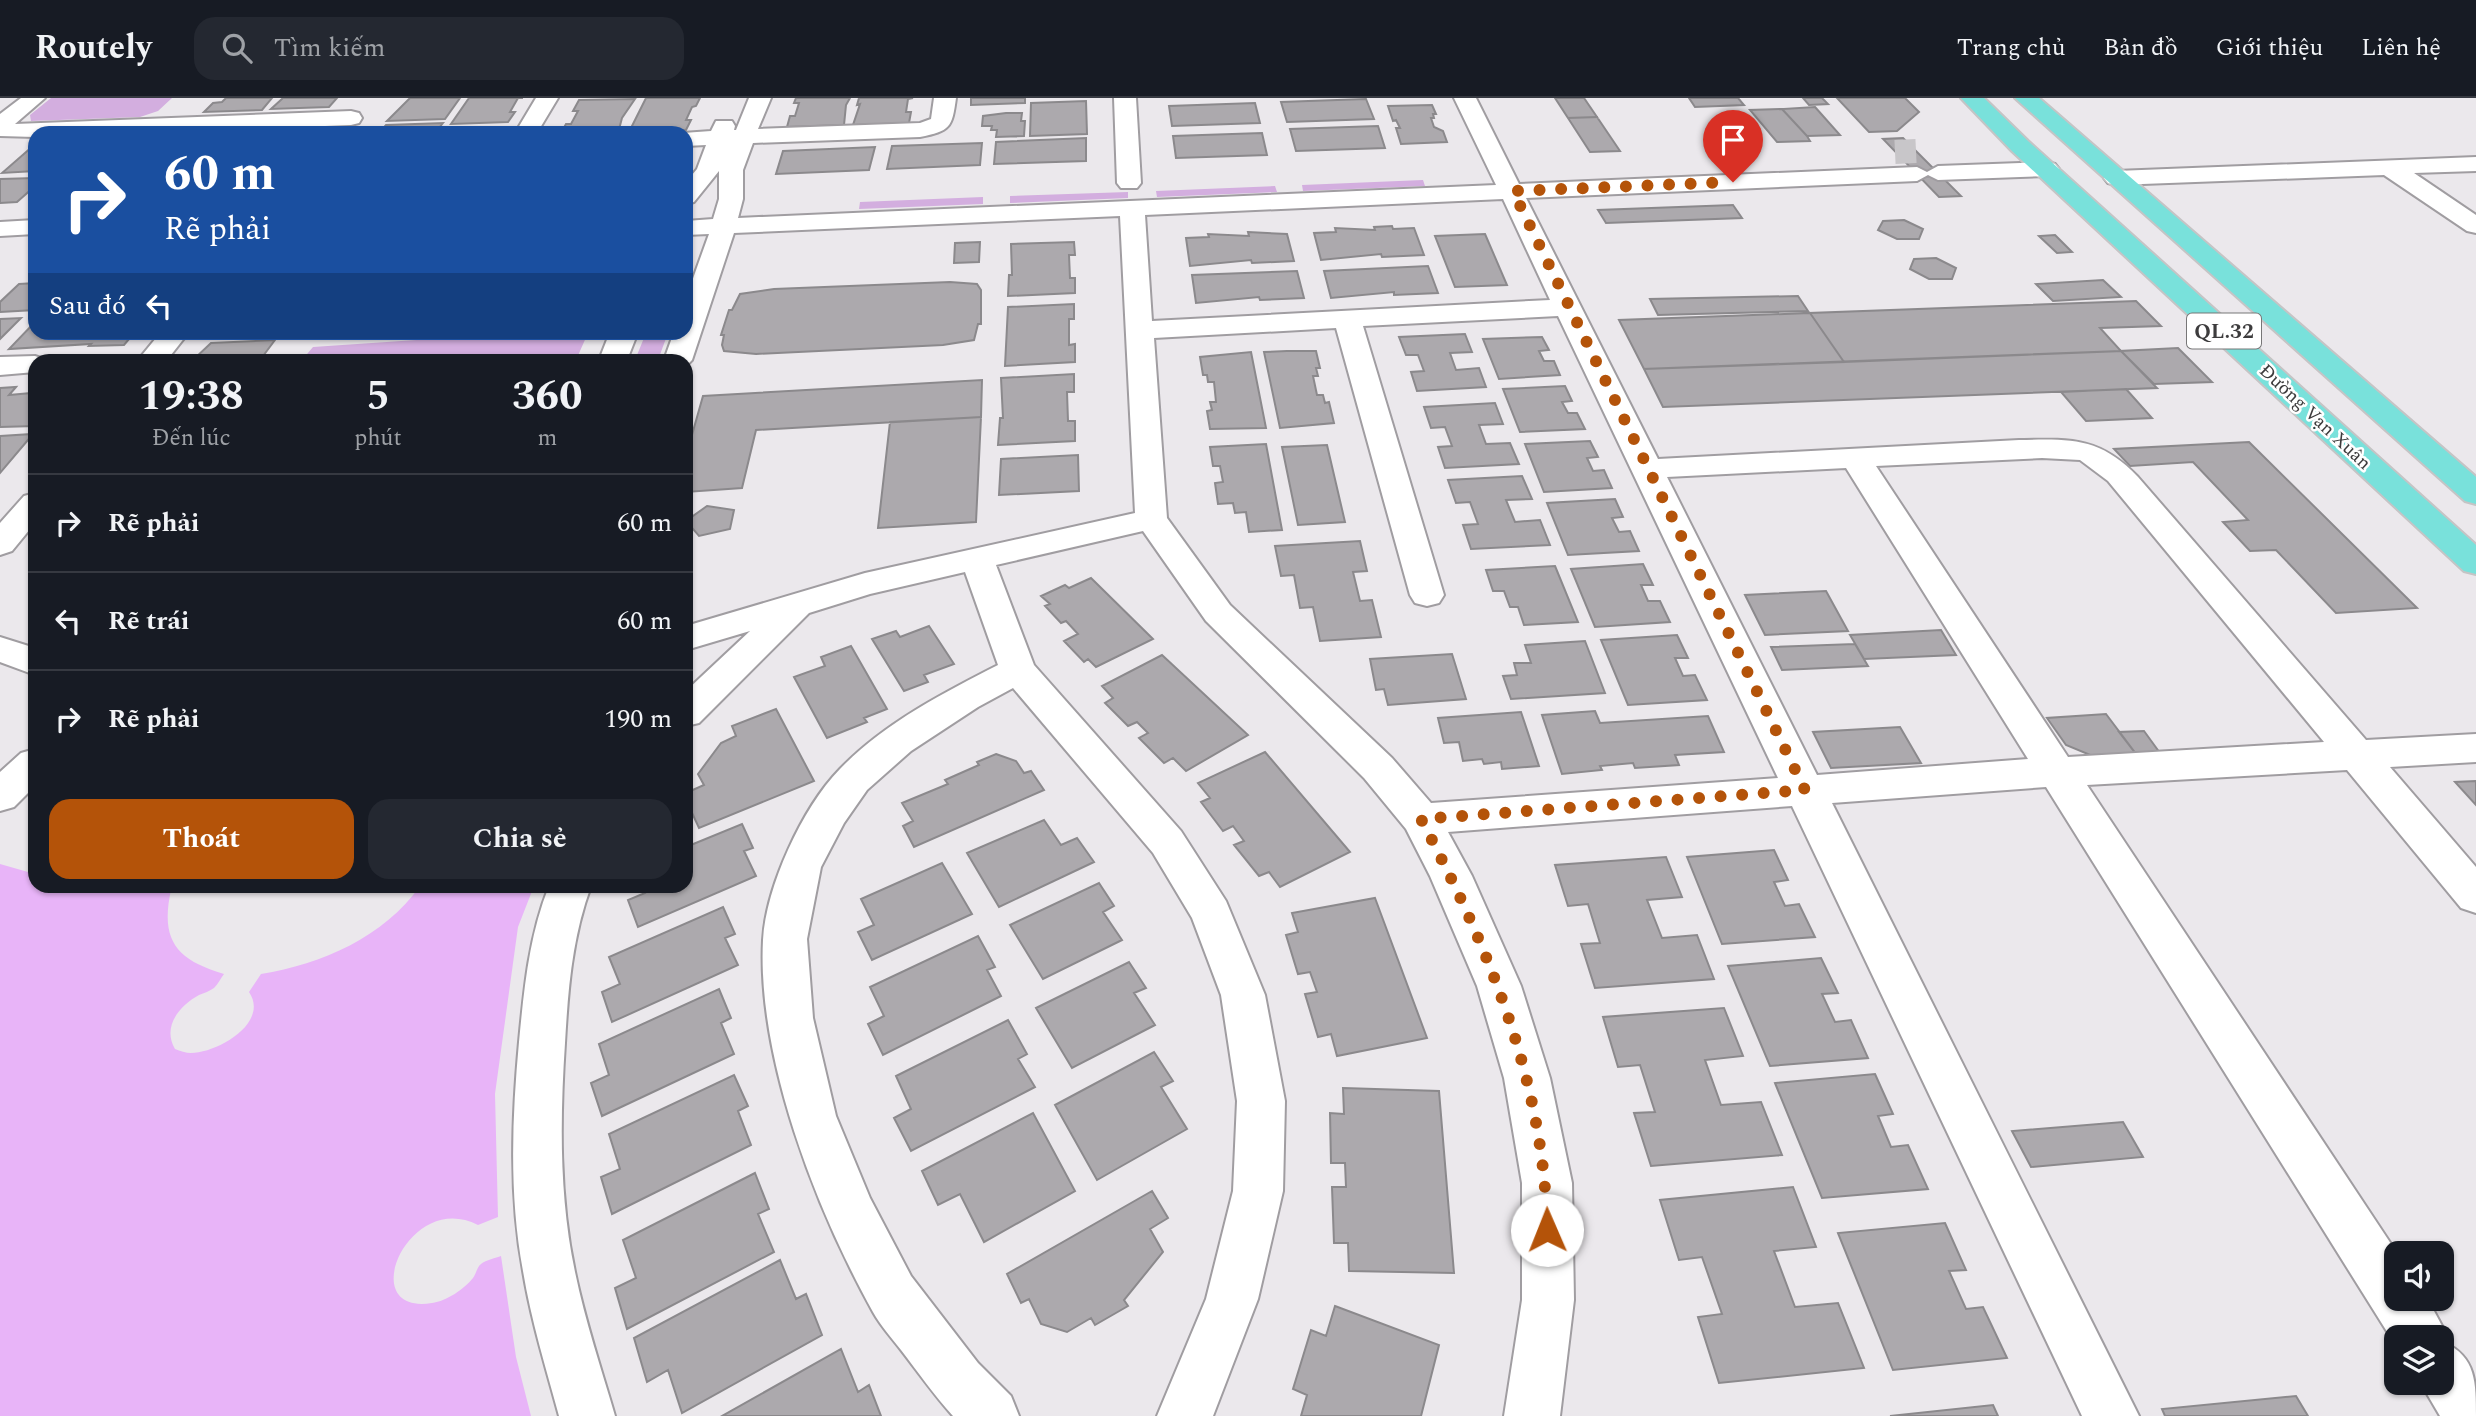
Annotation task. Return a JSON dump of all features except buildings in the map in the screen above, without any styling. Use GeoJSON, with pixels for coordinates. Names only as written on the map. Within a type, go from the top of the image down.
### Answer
{"type":"FeatureCollection","features":[{"type":"Feature","properties":{"kind":"highway","name":"Đường Vạn Xuân"},"geometry":{"type":"LineString","coordinates":[[1972,98],[2007,146],[2048,169],[2476,563]]}},
{"type":"Feature","properties":{"kind":"highway","name":"Đường Vạn Xuân"},"geometry":{"type":"LineString","coordinates":[[2026,98],[2476,494]]}},
{"type":"Feature","properties":{"kind":"street"},"geometry":{"type":"LineString","coordinates":[[1,128],[34,98]]}},
{"type":"Feature","properties":{"kind":"street"},"geometry":{"type":"LineString","coordinates":[[530,126],[547,98]]}},
{"type":"Feature","properties":{"kind":"street"},"geometry":{"type":"LineString","coordinates":[[743,199],[732,170],[760,98]]}},
{"type":"Feature","properties":{"kind":"street"},"geometry":{"type":"LineString","coordinates":[[693,139],[920,130],[935,127],[942,121],[945,98]]}},
{"type":"Feature","properties":{"kind":"street"},"geometry":{"type":"LineString","coordinates":[[1125,98],[1151,519],[1218,613],[1378,768],[1421,819],[1451,876],[1499,986],[1527,1078],[1547,1183],[1548,1300],[1532,1416]]}},
{"type":"Feature","properties":{"kind":"street"},"geometry":{"type":"LineString","coordinates":[[1465,98],[1513,175],[1569,307],[2111,1416]]}},
{"type":"Feature","properties":{"kind":"street"},"geometry":{"type":"LineString","coordinates":[[159,125],[180,105]]}},
{"type":"Feature","properties":{"kind":"street"},"geometry":{"type":"LineString","coordinates":[[693,190],[708,171],[731,108]]}},
{"type":"Feature","properties":{"kind":"street"},"geometry":{"type":"LineString","coordinates":[[106,126],[351,118]]}},
{"type":"Feature","properties":{"kind":"street"},"geometry":{"type":"LineString","coordinates":[[1,128],[28,127]]}},
{"type":"Feature","properties":{"kind":"street"},"geometry":{"type":"LineString","coordinates":[[2116,178],[2476,164]]}},
{"type":"Feature","properties":{"kind":"street"},"geometry":{"type":"LineString","coordinates":[[2390,168],[2476,226]]}},
{"type":"Feature","properties":{"kind":"street"},"geometry":{"type":"LineString","coordinates":[[1476,169],[1513,175]]}},
{"type":"Feature","properties":{"kind":"street"},"geometry":{"type":"LineString","coordinates":[[693,228],[1130,196],[1513,175],[1927,174],[2048,169]]}},
{"type":"Feature","properties":{"kind":"street"},"geometry":{"type":"LineString","coordinates":[[1130,196],[1154,182]]}},
{"type":"Feature","properties":{"kind":"street"},"geometry":{"type":"LineString","coordinates":[[1102,184],[1130,196]]}},
{"type":"Feature","properties":{"kind":"street"},"geometry":{"type":"LineString","coordinates":[[693,199],[743,199]]}},
{"type":"Feature","properties":{"kind":"street"},"geometry":{"type":"LineString","coordinates":[[693,316],[724,226],[743,199]]}},
{"type":"Feature","properties":{"kind":"street"},"geometry":{"type":"LineString","coordinates":[[0,229],[28,227]]}},
{"type":"Feature","properties":{"kind":"street"},"geometry":{"type":"LineString","coordinates":[[1141,330],[1569,307]]}},
{"type":"Feature","properties":{"kind":"street"},"geometry":{"type":"LineString","coordinates":[[1347,319],[1427,595]]}},
{"type":"Feature","properties":{"kind":"street"},"geometry":{"type":"LineString","coordinates":[[151,354],[167,340]]}},
{"type":"Feature","properties":{"kind":"street"},"geometry":{"type":"LineString","coordinates":[[0,366],[28,365]]}},
{"type":"Feature","properties":{"kind":"street"},"geometry":{"type":"LineString","coordinates":[[1649,469],[2019,449],[2080,450],[2094,455],[2109,466],[2150,510],[2476,896]]}},
{"type":"Feature","properties":{"kind":"street"},"geometry":{"type":"LineString","coordinates":[[1855,458],[2384,1279]]}},
{"type":"Feature","properties":{"kind":"street"},"geometry":{"type":"LineString","coordinates":[[0,505],[28,503]]}},
{"type":"Feature","properties":{"kind":"street"},"geometry":{"type":"LineString","coordinates":[[0,544],[28,511]]}},
{"type":"Feature","properties":{"kind":"street"},"geometry":{"type":"LineString","coordinates":[[693,636],[865,584],[1151,519]]}},
{"type":"Feature","properties":{"kind":"street"},"geometry":{"type":"LineString","coordinates":[[976,557],[1018,670],[1167,842],[1211,913],[1243,995],[1261,1101],[1258,1191],[1232,1299],[1185,1416]]}},
{"type":"Feature","properties":{"kind":"street"},"geometry":{"type":"LineString","coordinates":[[693,706],[797,606]]}},
{"type":"Feature","properties":{"kind":"street"},"geometry":{"type":"LineString","coordinates":[[0,649],[28,659]]}},
{"type":"Feature","properties":{"kind":"street"},"geometry":{"type":"LineString","coordinates":[[990,1416],[959,1382],[892,1295],[852,1214],[811,1116],[790,1018],[785,939],[800,867],[829,813],[853,780],[898,741],[965,698],[1018,670]]}},
{"type":"Feature","properties":{"kind":"street"},"geometry":{"type":"LineString","coordinates":[[1421,819],[2055,772],[2476,748]]}},
{"type":"Feature","properties":{"kind":"street"},"geometry":{"type":"LineString","coordinates":[[0,796],[28,770]]}},
{"type":"Feature","properties":{"kind":"street"},"geometry":{"type":"LineString","coordinates":[[567,893],[558,915],[548,969],[539,1076],[538,1164],[545,1251],[587,1416]]}},
{"type":"Feature","properties":{"kind":"street"},"geometry":{"type":"LineString","coordinates":[[2454,1388],[2472,1416]]}},
{"type":"Feature","properties":{"kind":"shaded area"},"geometry":{"type":"Polygon","coordinates":[[[51,98],[172,98],[158,111],[140,117],[31,121],[30,115],[51,98]]]}},
{"type":"Feature","properties":{"kind":"shaded area"},"geometry":{"type":"Polygon","coordinates":[[[1423,180],[1425,186],[1303,191],[1302,185],[1423,180]]]}},
{"type":"Feature","properties":{"kind":"shaded area"},"geometry":{"type":"Polygon","coordinates":[[[1275,186],[1277,192],[1157,197],[1156,191],[1275,186]]]}},
{"type":"Feature","properties":{"kind":"shaded area"},"geometry":{"type":"Polygon","coordinates":[[[1128,192],[1128,198],[1010,203],[1010,196],[1128,192]]]}},
{"type":"Feature","properties":{"kind":"shaded area"},"geometry":{"type":"Polygon","coordinates":[[[983,197],[983,204],[859,209],[860,202],[983,197]]]}},
{"type":"Feature","properties":{"kind":"shaded area"},"geometry":{"type":"Polygon","coordinates":[[[416,340],[585,340],[579,354],[307,354],[313,347],[416,340]]]}},
{"type":"Feature","properties":{"kind":"shaded area"},"geometry":{"type":"Polygon","coordinates":[[[643,340],[665,340],[660,354],[637,354],[643,340]]]}},
{"type":"Feature","properties":{"kind":"shaded area"},"geometry":{"type":"Polygon","coordinates":[[[0,864],[28,872],[28,893],[170,893],[168,922],[175,946],[194,962],[224,974],[214,988],[185,1005],[172,1025],[171,1041],[175,1049],[191,1053],[202,1052],[226,1042],[247,1025],[254,1004],[249,992],[261,974],[307,963],[350,945],[389,920],[414,893],[531,893],[518,927],[495,1094],[498,1217],[478,1225],[453,1219],[430,1224],[412,1237],[400,1255],[394,1275],[396,1291],[409,1302],[432,1303],[455,1294],[473,1278],[481,1264],[501,1256],[516,1357],[531,1416],[0,1416],[0,864]]]}},
{"type":"Feature","properties":{"kind":"tunnel"},"geometry":{"type":"LineString","coordinates":[[1895,152],[1916,151]]}},
{"type":"Feature","properties":{"kind":"route"},"geometry":{"type":"LineString","coordinates":[[1547,1230],[1547,1183],[1527,1078],[1499,986],[1451,876],[1421,819],[1805,790],[1513,191],[1733,182]]}}]}
